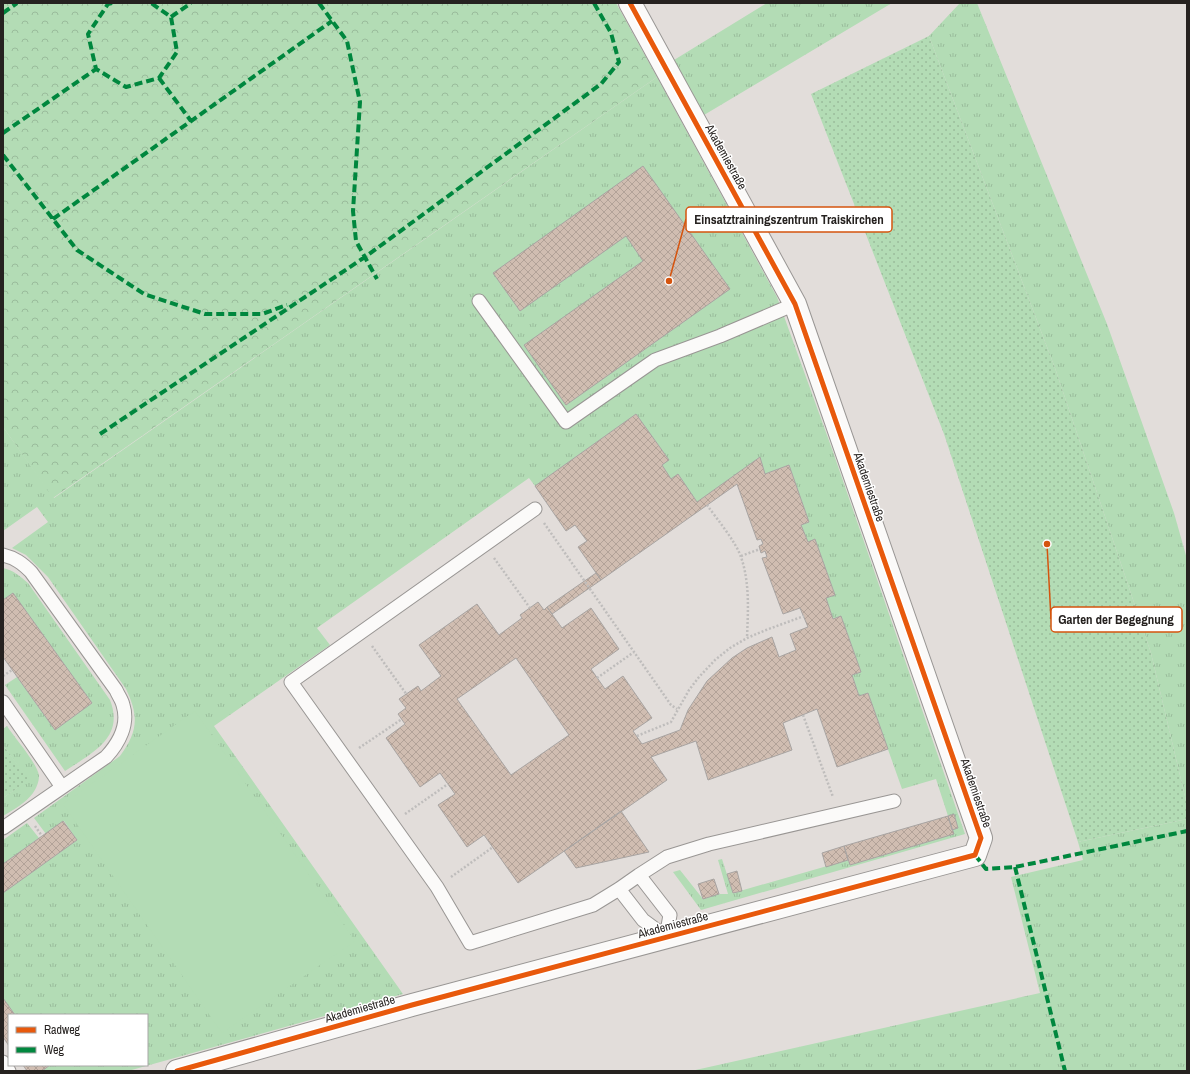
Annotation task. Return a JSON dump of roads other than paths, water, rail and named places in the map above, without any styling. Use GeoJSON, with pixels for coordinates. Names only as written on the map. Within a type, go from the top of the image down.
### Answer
{"type":"FeatureCollection","features":[{"type":"Feature","properties":{"kind":"street","name":"Akademiestraße"},"geometry":{"type":"LineString","coordinates":[[177,1071],[412,1005],[975,855],[981,838],[794,304],[630,3]]}},
{"type":"Feature","properties":{"kind":"lane"},"geometry":{"type":"LineString","coordinates":[[479,300],[566,422],[655,360],[720,336],[794,304]]}},
{"type":"Feature","properties":{"kind":"lane"},"geometry":{"type":"LineString","coordinates":[[535,509],[291,682],[437,886],[470,943],[593,905],[667,857],[702,846],[894,801]]}},
{"type":"Feature","properties":{"kind":"lane"},"geometry":{"type":"LineString","coordinates":[[3,555],[12,557],[23,564],[31,572],[116,690],[123,704],[125,720],[122,734],[115,747],[106,756],[3,828]]}},
{"type":"Feature","properties":{"kind":"lane"},"geometry":{"type":"LineString","coordinates":[[3,702],[62,787]]}},
{"type":"Feature","properties":{"kind":"lane"},"geometry":{"type":"LineString","coordinates":[[619,889],[643,920],[666,937],[670,915],[639,875]]}},
{"type":"Feature","properties":{"kind":"lane"},"geometry":{"type":"LineString","coordinates":[[3,1062],[9,1071]]}},
{"type":"Feature","properties":{"kind":"place","name":"Einsatztrainingszentrum Traiskirchen"},"geometry":{"type":"Point","coordinates":[669,281]}},
{"type":"Feature","properties":{"kind":"place","name":"Garten der Begegnung"},"geometry":{"type":"Point","coordinates":[1047,544]}}]}
